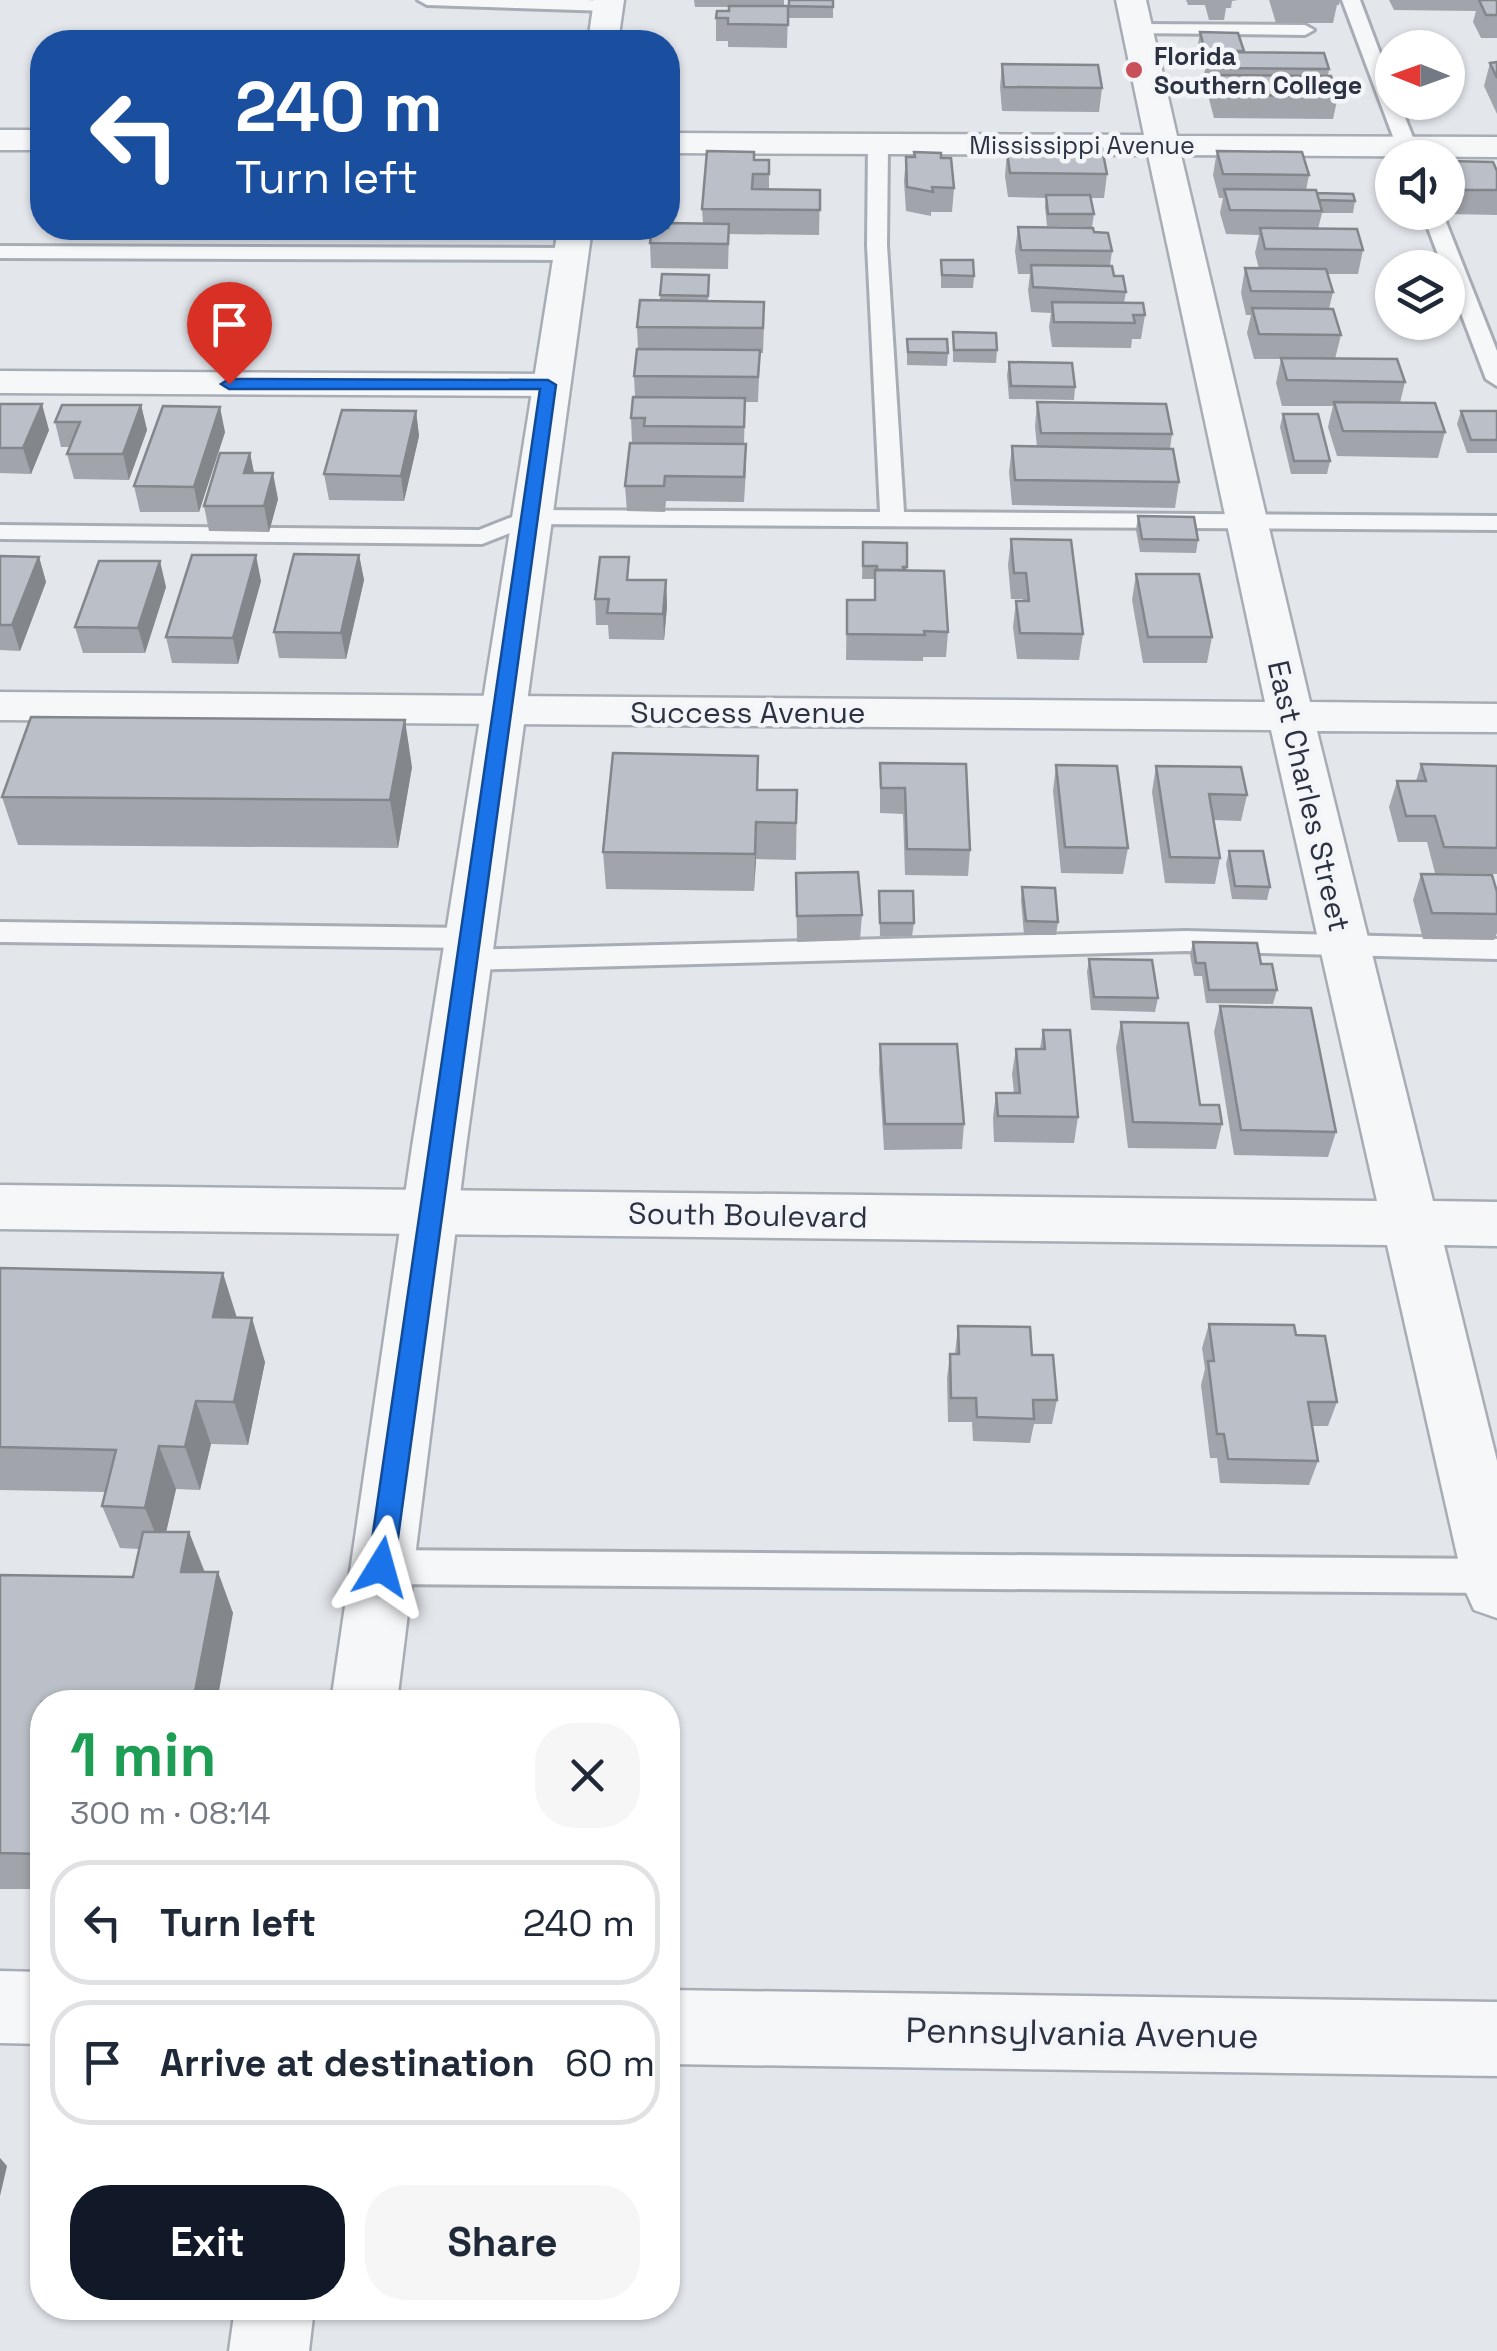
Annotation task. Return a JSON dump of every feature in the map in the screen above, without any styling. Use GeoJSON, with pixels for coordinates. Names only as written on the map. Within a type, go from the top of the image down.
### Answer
{"type":"FeatureCollection","features":[{"type":"Feature","properties":{"kind":"street"},"geometry":{"type":"LineString","coordinates":[[604,30],[608,3]]}},
{"type":"Feature","properties":{"kind":"street","name":"East Charles Street"},"geometry":{"type":"LineString","coordinates":[[1135,15],[1245,522],[1496,1580]]}},
{"type":"Feature","properties":{"kind":"street"},"geometry":{"type":"LineString","coordinates":[[0,140],[30,140]]}},
{"type":"Feature","properties":{"kind":"street","name":"Mississippi Avenue"},"geometry":{"type":"LineString","coordinates":[[680,143],[1375,151]]}},
{"type":"Feature","properties":{"kind":"street","name":"Mississippi Avenue"},"geometry":{"type":"LineString","coordinates":[[1465,149],[1497,148]]}},
{"type":"Feature","properties":{"kind":"street"},"geometry":{"type":"LineString","coordinates":[[366,1690],[501,710],[572,241]]}},
{"type":"Feature","properties":{"kind":"street"},"geometry":{"type":"LineString","coordinates":[[0,382],[548,385]]}},
{"type":"Feature","properties":{"kind":"street","name":"Success Avenue"},"geometry":{"type":"LineString","coordinates":[[0,706],[1497,718]]}},
{"type":"Feature","properties":{"kind":"street","name":"South Boulevard"},"geometry":{"type":"LineString","coordinates":[[0,1206],[1497,1224]]}},
{"type":"Feature","properties":{"kind":"street"},"geometry":{"type":"LineString","coordinates":[[0,2007],[30,2008]]}},
{"type":"Feature","properties":{"kind":"street","name":"Pennsylvania Avenue"},"geometry":{"type":"LineString","coordinates":[[680,2027],[1497,2039]]}},
{"type":"Feature","properties":{"kind":"street"},"geometry":{"type":"LineString","coordinates":[[269,2351],[273,2320]]}},
{"type":"Feature","properties":{"kind":"lane"},"geometry":{"type":"LineString","coordinates":[[426,0],[608,3]]}},
{"type":"Feature","properties":{"kind":"lane"},"geometry":{"type":"LineString","coordinates":[[1351,0],[1404,140]]}},
{"type":"Feature","properties":{"kind":"lane"},"geometry":{"type":"LineString","coordinates":[[1135,15],[1305,30]]}},
{"type":"Feature","properties":{"kind":"lane"},"geometry":{"type":"LineString","coordinates":[[878,145],[877,245],[892,518]]}},
{"type":"Feature","properties":{"kind":"lane"},"geometry":{"type":"LineString","coordinates":[[1439,230],[1497,378]]}},
{"type":"Feature","properties":{"kind":"lane"},"geometry":{"type":"LineString","coordinates":[[0,252],[572,241]]}},
{"type":"Feature","properties":{"kind":"lane"},"geometry":{"type":"LineString","coordinates":[[0,532],[482,537],[530,518],[1497,524]]}},
{"type":"Feature","properties":{"kind":"lane"},"geometry":{"type":"LineString","coordinates":[[0,932],[467,949],[1186,942],[1497,948]]}},
{"type":"Feature","properties":{"kind":"lane"},"geometry":{"type":"LineString","coordinates":[[381,1567],[1496,1580]]}},
{"type":"Feature","properties":{"kind":"building"},"geometry":{"type":"Polygon","coordinates":[[[789,0],[833,0],[833,7],[789,6],[789,0]]]}},
{"type":"Feature","properties":{"kind":"building"},"geometry":{"type":"Polygon","coordinates":[[[1479,0],[1497,0],[1497,15],[1486,15],[1479,0]]]}},
{"type":"Feature","properties":{"kind":"building"},"geometry":{"type":"Polygon","coordinates":[[[729,6],[788,6],[788,25],[728,24],[728,18],[716,18],[717,11],[729,11],[729,6]]]}},
{"type":"Feature","properties":{"kind":"building"},"geometry":{"type":"Polygon","coordinates":[[[1200,32],[1238,33],[1244,51],[1205,51],[1200,32]]]}},
{"type":"Feature","properties":{"kind":"building"},"geometry":{"type":"Polygon","coordinates":[[[1207,52],[1324,53],[1329,69],[1212,68],[1207,52]]]}},
{"type":"Feature","properties":{"kind":"building"},"geometry":{"type":"Polygon","coordinates":[[[1002,64],[1098,65],[1102,88],[1004,87],[1002,64]]]}},
{"type":"Feature","properties":{"kind":"building"},"geometry":{"type":"Polygon","coordinates":[[[1213,75],[1331,76],[1338,96],[1218,95],[1213,75]]]}},
{"type":"Feature","properties":{"kind":"building"},"geometry":{"type":"Polygon","coordinates":[[[1032,148],[1102,148],[1107,174],[1010,173],[1007,152],[1032,152],[1032,148]]]}},
{"type":"Feature","properties":{"kind":"building"},"geometry":{"type":"Polygon","coordinates":[[[707,151],[754,152],[754,160],[769,160],[769,174],[753,174],[752,189],[820,190],[820,210],[702,209],[707,151]]]}},
{"type":"Feature","properties":{"kind":"building"},"geometry":{"type":"Polygon","coordinates":[[[1217,151],[1302,152],[1309,175],[1223,174],[1217,151]]]}},
{"type":"Feature","properties":{"kind":"building"},"geometry":{"type":"Polygon","coordinates":[[[914,152],[941,153],[941,158],[951,158],[954,188],[932,187],[933,192],[907,187],[906,157],[915,157],[914,152]]]}},
{"type":"Feature","properties":{"kind":"building"},"geometry":{"type":"Polygon","coordinates":[[[1465,161],[1493,162],[1497,190],[1465,190],[1465,161]]]}},
{"type":"Feature","properties":{"kind":"building"},"geometry":{"type":"Polygon","coordinates":[[[1224,189],[1316,190],[1322,211],[1230,210],[1224,189]]]}},
{"type":"Feature","properties":{"kind":"building"},"geometry":{"type":"Polygon","coordinates":[[[1317,193],[1353,194],[1355,201],[1319,200],[1317,193]]]}},
{"type":"Feature","properties":{"kind":"building"},"geometry":{"type":"Polygon","coordinates":[[[1046,195],[1090,195],[1094,214],[1048,214],[1046,195]]]}},
{"type":"Feature","properties":{"kind":"building"},"geometry":{"type":"Polygon","coordinates":[[[680,223],[729,224],[728,244],[650,243],[680,240],[680,223]]]}},
{"type":"Feature","properties":{"kind":"building"},"geometry":{"type":"Polygon","coordinates":[[[1018,227],[1093,228],[1094,232],[1108,233],[1112,251],[1021,250],[1018,227]]]}},
{"type":"Feature","properties":{"kind":"building"},"geometry":{"type":"Polygon","coordinates":[[[1260,228],[1357,229],[1363,250],[1265,249],[1260,228]]]}},
{"type":"Feature","properties":{"kind":"building"},"geometry":{"type":"Polygon","coordinates":[[[941,260],[973,260],[974,276],[942,275],[941,260]]]}},
{"type":"Feature","properties":{"kind":"building"},"geometry":{"type":"Polygon","coordinates":[[[1031,265],[1112,266],[1114,276],[1123,276],[1126,292],[1033,287],[1031,265]]]}},
{"type":"Feature","properties":{"kind":"building"},"geometry":{"type":"Polygon","coordinates":[[[1245,268],[1326,269],[1333,292],[1251,291],[1245,268]]]}},
{"type":"Feature","properties":{"kind":"building"},"geometry":{"type":"Polygon","coordinates":[[[662,274],[709,275],[708,296],[660,295],[662,274]]]}},
{"type":"Feature","properties":{"kind":"building"},"geometry":{"type":"Polygon","coordinates":[[[640,300],[764,302],[763,328],[637,327],[640,300]]]}},
{"type":"Feature","properties":{"kind":"building"},"geometry":{"type":"Polygon","coordinates":[[[1052,302],[1143,303],[1145,315],[1133,315],[1135,323],[1054,322],[1052,302]]]}},
{"type":"Feature","properties":{"kind":"building"},"geometry":{"type":"Polygon","coordinates":[[[1252,308],[1333,309],[1341,335],[1259,334],[1252,308]]]}},
{"type":"Feature","properties":{"kind":"building"},"geometry":{"type":"Polygon","coordinates":[[[953,332],[996,333],[997,350],[954,350],[953,332]]]}},
{"type":"Feature","properties":{"kind":"building"},"geometry":{"type":"Polygon","coordinates":[[[907,339],[947,339],[948,353],[908,352],[907,339]]]}},
{"type":"Feature","properties":{"kind":"building"},"geometry":{"type":"Polygon","coordinates":[[[637,349],[760,350],[758,377],[634,376],[637,349]]]}},
{"type":"Feature","properties":{"kind":"building"},"geometry":{"type":"Polygon","coordinates":[[[1281,358],[1397,359],[1405,382],[1287,380],[1281,358]]]}},
{"type":"Feature","properties":{"kind":"building"},"geometry":{"type":"Polygon","coordinates":[[[1009,362],[1072,363],[1075,387],[1011,386],[1009,362]]]}},
{"type":"Feature","properties":{"kind":"building"},"geometry":{"type":"Polygon","coordinates":[[[633,397],[745,398],[744,427],[644,426],[645,418],[631,418],[633,397]]]}},
{"type":"Feature","properties":{"kind":"building"},"geometry":{"type":"Polygon","coordinates":[[[1037,402],[1166,404],[1172,434],[1041,433],[1037,402]]]}},
{"type":"Feature","properties":{"kind":"building"},"geometry":{"type":"Polygon","coordinates":[[[1334,402],[1435,403],[1445,432],[1343,431],[1334,402]]]}},
{"type":"Feature","properties":{"kind":"building"},"geometry":{"type":"Polygon","coordinates":[[[0,404],[42,404],[23,448],[0,448],[0,404]]]}},
{"type":"Feature","properties":{"kind":"building"},"geometry":{"type":"Polygon","coordinates":[[[62,405],[141,405],[123,454],[67,454],[80,422],[55,422],[62,405]]]}},
{"type":"Feature","properties":{"kind":"building"},"geometry":{"type":"Polygon","coordinates":[[[163,406],[220,407],[194,487],[134,486],[163,406]]]}},
{"type":"Feature","properties":{"kind":"building"},"geometry":{"type":"Polygon","coordinates":[[[342,410],[416,411],[401,476],[324,474],[342,410]]]}},
{"type":"Feature","properties":{"kind":"building"},"geometry":{"type":"Polygon","coordinates":[[[1461,411],[1497,411],[1497,440],[1471,440],[1461,411]]]}},
{"type":"Feature","properties":{"kind":"building"},"geometry":{"type":"Polygon","coordinates":[[[1283,414],[1318,414],[1330,461],[1294,461],[1283,414]]]}},
{"type":"Feature","properties":{"kind":"building"},"geometry":{"type":"Polygon","coordinates":[[[630,443],[746,444],[744,477],[665,476],[664,486],[625,486],[630,443]]]}},
{"type":"Feature","properties":{"kind":"building"},"geometry":{"type":"Polygon","coordinates":[[[1012,446],[1173,449],[1179,482],[1015,480],[1012,446]]]}},
{"type":"Feature","properties":{"kind":"building"},"geometry":{"type":"Polygon","coordinates":[[[220,453],[250,453],[244,473],[273,473],[264,506],[204,506],[220,453]]]}},
{"type":"Feature","properties":{"kind":"building"},"geometry":{"type":"Polygon","coordinates":[[[1138,516],[1194,517],[1198,540],[1142,539],[1138,516]]]}},
{"type":"Feature","properties":{"kind":"building"},"geometry":{"type":"Polygon","coordinates":[[[1011,539],[1071,540],[1083,634],[1020,633],[1016,601],[1029,601],[1026,573],[1014,573],[1011,539]]]}},
{"type":"Feature","properties":{"kind":"building"},"geometry":{"type":"Polygon","coordinates":[[[863,542],[907,543],[907,567],[877,570],[877,566],[863,566],[863,542]]]}},
{"type":"Feature","properties":{"kind":"building"},"geometry":{"type":"Polygon","coordinates":[[[294,554],[359,555],[341,633],[274,632],[294,554]]]}},
{"type":"Feature","properties":{"kind":"building"},"geometry":{"type":"Polygon","coordinates":[[[192,555],[256,555],[233,638],[166,637],[192,555]]]}},
{"type":"Feature","properties":{"kind":"building"},"geometry":{"type":"Polygon","coordinates":[[[0,556],[39,557],[12,625],[0,625],[0,556]]]}},
{"type":"Feature","properties":{"kind":"building"},"geometry":{"type":"Polygon","coordinates":[[[600,557],[629,557],[627,580],[666,580],[663,614],[607,613],[609,599],[595,599],[600,557]]]}},
{"type":"Feature","properties":{"kind":"building"},"geometry":{"type":"Polygon","coordinates":[[[99,561],[160,561],[138,628],[75,627],[99,561]]]}},
{"type":"Feature","properties":{"kind":"building"},"geometry":{"type":"Polygon","coordinates":[[[875,570],[944,571],[948,632],[847,634],[847,600],[875,600],[875,570]]]}},
{"type":"Feature","properties":{"kind":"building"},"geometry":{"type":"Polygon","coordinates":[[[1136,574],[1199,574],[1212,637],[1148,637],[1136,574]]]}},
{"type":"Feature","properties":{"kind":"building"},"geometry":{"type":"Polygon","coordinates":[[[31,717],[405,720],[390,800],[2,797],[31,717]]]}},
{"type":"Feature","properties":{"kind":"building"},"geometry":{"type":"Polygon","coordinates":[[[613,753],[758,756],[757,790],[797,790],[796,823],[756,822],[755,854],[603,852],[613,753]]]}},
{"type":"Feature","properties":{"kind":"building"},"geometry":{"type":"Polygon","coordinates":[[[880,763],[966,764],[970,850],[907,849],[905,788],[881,788],[880,763]]]}},
{"type":"Feature","properties":{"kind":"building"},"geometry":{"type":"Polygon","coordinates":[[[1421,764],[1497,766],[1497,848],[1444,847],[1435,816],[1406,816],[1397,781],[1426,781],[1421,764]]]}},
{"type":"Feature","properties":{"kind":"building"},"geometry":{"type":"Polygon","coordinates":[[[1056,765],[1117,766],[1128,848],[1065,847],[1056,765]]]}},
{"type":"Feature","properties":{"kind":"building"},"geometry":{"type":"Polygon","coordinates":[[[1156,766],[1241,767],[1247,795],[1209,794],[1220,858],[1170,857],[1156,766]]]}},
{"type":"Feature","properties":{"kind":"building"},"geometry":{"type":"Polygon","coordinates":[[[1229,851],[1263,851],[1270,887],[1235,886],[1229,851]]]}},
{"type":"Feature","properties":{"kind":"building"},"geometry":{"type":"Polygon","coordinates":[[[858,872],[862,915],[797,916],[796,873],[858,872]]]}},
{"type":"Feature","properties":{"kind":"building"},"geometry":{"type":"Polygon","coordinates":[[[1421,874],[1492,875],[1497,914],[1432,913],[1421,874]]]}},
{"type":"Feature","properties":{"kind":"building"},"geometry":{"type":"Polygon","coordinates":[[[1022,887],[1055,888],[1058,922],[1026,921],[1022,887]]]}},
{"type":"Feature","properties":{"kind":"building"},"geometry":{"type":"Polygon","coordinates":[[[879,891],[913,891],[914,923],[880,923],[879,891]]]}},
{"type":"Feature","properties":{"kind":"building"},"geometry":{"type":"Polygon","coordinates":[[[1193,942],[1257,943],[1261,964],[1272,964],[1277,990],[1209,990],[1205,963],[1196,963],[1193,942]]]}},
{"type":"Feature","properties":{"kind":"building"},"geometry":{"type":"Polygon","coordinates":[[[1089,959],[1152,960],[1158,998],[1094,997],[1089,959]]]}},
{"type":"Feature","properties":{"kind":"building"},"geometry":{"type":"Polygon","coordinates":[[[1220,1006],[1311,1008],[1336,1132],[1241,1130],[1220,1006]]]}},
{"type":"Feature","properties":{"kind":"building"},"geometry":{"type":"Polygon","coordinates":[[[1121,1022],[1188,1023],[1200,1105],[1219,1105],[1222,1124],[1133,1122],[1121,1022]]]}},
{"type":"Feature","properties":{"kind":"building"},"geometry":{"type":"Polygon","coordinates":[[[1043,1030],[1070,1030],[1078,1117],[998,1116],[996,1093],[1020,1093],[1016,1049],[1045,1049],[1043,1030]]]}},
{"type":"Feature","properties":{"kind":"building"},"geometry":{"type":"Polygon","coordinates":[[[880,1044],[957,1044],[964,1124],[885,1124],[880,1044]]]}},
{"type":"Feature","properties":{"kind":"building"},"geometry":{"type":"Polygon","coordinates":[[[0,1268],[223,1273],[213,1317],[252,1318],[234,1402],[196,1401],[185,1447],[159,1446],[145,1508],[102,1506],[116,1450],[0,1447],[0,1268]]]}},
{"type":"Feature","properties":{"kind":"building"},"geometry":{"type":"Polygon","coordinates":[[[1209,1324],[1294,1325],[1296,1335],[1325,1336],[1337,1402],[1308,1402],[1318,1461],[1228,1459],[1224,1434],[1217,1434],[1208,1361],[1214,1361],[1209,1324]]]}},
{"type":"Feature","properties":{"kind":"building"},"geometry":{"type":"Polygon","coordinates":[[[958,1326],[1030,1327],[1032,1355],[1053,1355],[1057,1400],[1033,1400],[1034,1419],[977,1417],[976,1398],[951,1398],[950,1354],[959,1354],[958,1326]]]}},
{"type":"Feature","properties":{"kind":"building"},"geometry":{"type":"Polygon","coordinates":[[[143,1532],[189,1532],[181,1572],[218,1572],[195,1690],[30,1690],[30,1854],[0,1853],[0,1575],[133,1577],[143,1532]]]}},
{"type":"Feature","properties":{"kind":"place","name":"Florida Southern College"},"geometry":{"type":"Point","coordinates":[1134,70]}},
{"type":"Feature","properties":{"kind":"route"},"geometry":{"type":"LineString","coordinates":[[229,384],[548,385],[381,1567]]}}]}
